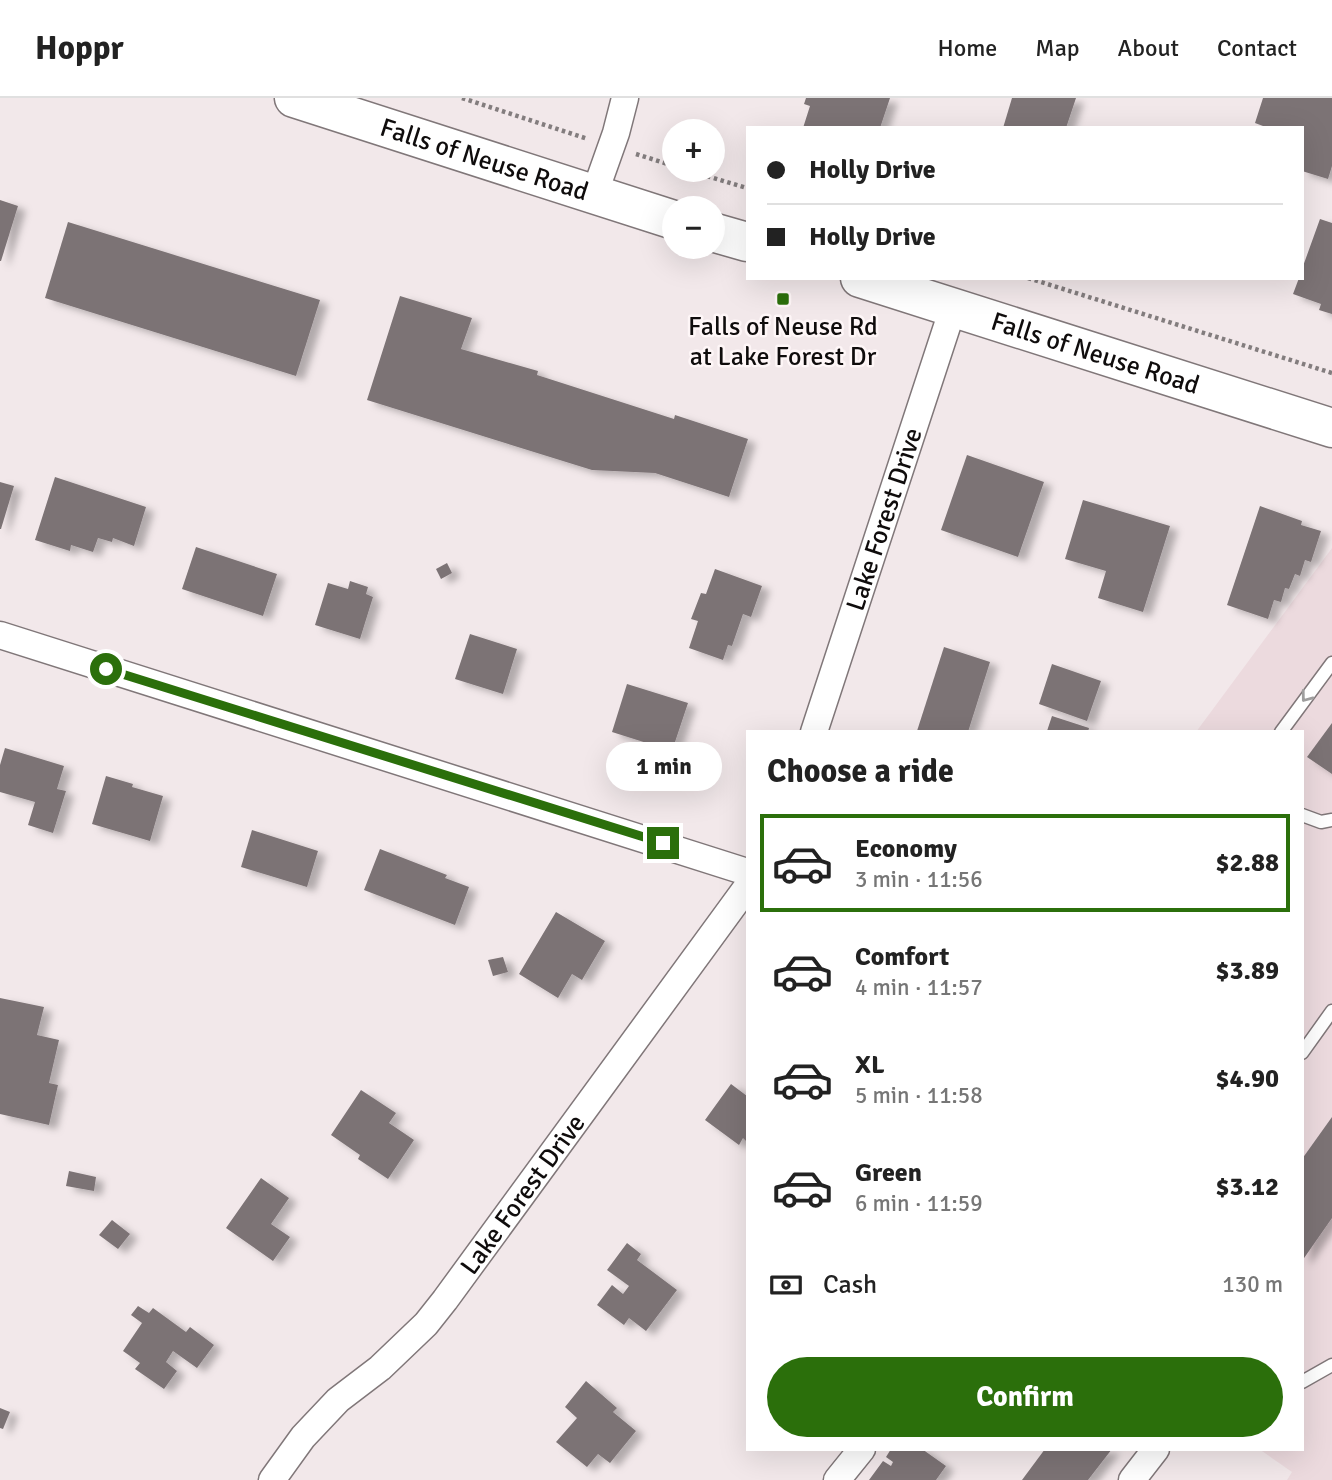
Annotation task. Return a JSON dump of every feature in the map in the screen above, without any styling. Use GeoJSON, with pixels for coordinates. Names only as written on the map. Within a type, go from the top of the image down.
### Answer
{"type":"FeatureCollection","features":[{"type":"Feature","properties":{"kind":"main road","name":"Falls of Neuse Road"},"geometry":{"type":"LineString","coordinates":[[294,98],[662,216]]}},
{"type":"Feature","properties":{"kind":"main road"},"geometry":{"type":"LineString","coordinates":[[725,236],[746,242]]}},
{"type":"Feature","properties":{"kind":"main road","name":"Falls of Neuse Road"},"geometry":{"type":"LineString","coordinates":[[866,280],[1332,428]]}},
{"type":"Feature","properties":{"kind":"street"},"geometry":{"type":"LineString","coordinates":[[594,195],[625,98]]}},
{"type":"Feature","properties":{"kind":"street","name":"Lake Forest Drive"},"geometry":{"type":"LineString","coordinates":[[815,730],[953,308]]}},
{"type":"Feature","properties":{"kind":"street"},"geometry":{"type":"LineString","coordinates":[[0,635],[746,872]]}},
{"type":"Feature","properties":{"kind":"street","name":"Lake Forest Drive"},"geometry":{"type":"LineString","coordinates":[[272,1480],[303,1437],[338,1400],[380,1368],[426,1324],[746,888]]}},
{"type":"Feature","properties":{"kind":"street"},"geometry":{"type":"LineString","coordinates":[[837,1480],[860,1451]]}},
{"type":"Feature","properties":{"kind":"street"},"geometry":{"type":"LineString","coordinates":[[1132,1480],[1154,1451]]}},
{"type":"Feature","properties":{"kind":"lane"},"geometry":{"type":"LineString","coordinates":[[1282,730],[1332,663]]}},
{"type":"Feature","properties":{"kind":"lane"},"geometry":{"type":"LineString","coordinates":[[1304,817],[1321,822],[1332,820]]}},
{"type":"Feature","properties":{"kind":"lane"},"geometry":{"type":"LineString","coordinates":[[1304,1050],[1332,1012]]}},
{"type":"Feature","properties":{"kind":"lane"},"geometry":{"type":"LineString","coordinates":[[1304,1381],[1332,1365]]}},
{"type":"Feature","properties":{"kind":"path"},"geometry":{"type":"LineString","coordinates":[[462,98],[580,136]]}},
{"type":"Feature","properties":{"kind":"path"},"geometry":{"type":"LineString","coordinates":[[654,160],[662,162]]}},
{"type":"Feature","properties":{"kind":"path"},"geometry":{"type":"LineString","coordinates":[[725,181],[746,188]]}},
{"type":"Feature","properties":{"kind":"path"},"geometry":{"type":"LineString","coordinates":[[1034,280],[1332,373]]}},
{"type":"Feature","properties":{"kind":"shaded area"},"geometry":{"type":"Polygon","coordinates":[[[1332,548],[1332,1480],[1287,1480],[1292,1472],[1262,1451],[1304,1451],[1304,730],[1197,730],[1332,548]]]}},
{"type":"Feature","properties":{"kind":"building"},"geometry":{"type":"Polygon","coordinates":[[[806,98],[890,98],[881,126],[804,126],[810,106],[804,104],[806,98]]]}},
{"type":"Feature","properties":{"kind":"building"},"geometry":{"type":"Polygon","coordinates":[[[1012,98],[1076,98],[1067,126],[1004,126],[1012,98]]]}},
{"type":"Feature","properties":{"kind":"building"},"geometry":{"type":"Polygon","coordinates":[[[1263,98],[1332,98],[1332,166],[1328,179],[1304,172],[1304,126],[1263,126],[1255,123],[1263,98]]]}},
{"type":"Feature","properties":{"kind":"building"},"geometry":{"type":"Polygon","coordinates":[[[0,200],[18,206],[1,261],[0,261],[0,200]]]}},
{"type":"Feature","properties":{"kind":"building"},"geometry":{"type":"Polygon","coordinates":[[[1320,219],[1332,223],[1332,314],[1319,310],[1321,304],[1293,294],[1298,280],[1304,280],[1304,263],[1320,219]]]}},
{"type":"Feature","properties":{"kind":"building"},"geometry":{"type":"Polygon","coordinates":[[[68,222],[320,300],[296,376],[45,298],[68,222]]]}},
{"type":"Feature","properties":{"kind":"building"},"geometry":{"type":"Polygon","coordinates":[[[400,296],[472,318],[461,349],[538,371],[537,375],[674,419],[675,415],[748,439],[729,497],[655,473],[592,470],[367,400],[400,296]]]}},
{"type":"Feature","properties":{"kind":"building"},"geometry":{"type":"Polygon","coordinates":[[[967,455],[1044,482],[1018,557],[941,530],[967,455]]]}},
{"type":"Feature","properties":{"kind":"building"},"geometry":{"type":"Polygon","coordinates":[[[55,477],[146,507],[134,546],[113,538],[112,542],[98,538],[93,552],[71,545],[70,551],[35,540],[55,477]]]}},
{"type":"Feature","properties":{"kind":"building"},"geometry":{"type":"Polygon","coordinates":[[[0,482],[14,486],[1,529],[0,529],[0,482]]]}},
{"type":"Feature","properties":{"kind":"building"},"geometry":{"type":"Polygon","coordinates":[[[1083,500],[1170,526],[1143,612],[1098,598],[1106,571],[1065,559],[1083,500]]]}},
{"type":"Feature","properties":{"kind":"building"},"geometry":{"type":"Polygon","coordinates":[[[1260,506],[1321,531],[1311,562],[1305,560],[1300,576],[1295,574],[1289,589],[1285,588],[1281,602],[1274,600],[1268,619],[1227,605],[1260,506]]]}},
{"type":"Feature","properties":{"kind":"building"},"geometry":{"type":"Polygon","coordinates":[[[196,547],[277,574],[263,616],[182,589],[196,547]]]}},
{"type":"Feature","properties":{"kind":"building"},"geometry":{"type":"Polygon","coordinates":[[[447,563],[452,573],[441,579],[436,569],[447,563]]]}},
{"type":"Feature","properties":{"kind":"building"},"geometry":{"type":"Polygon","coordinates":[[[715,569],[762,586],[751,617],[743,614],[732,646],[728,645],[723,660],[689,648],[698,621],[691,619],[701,593],[706,594],[715,569]]]}},
{"type":"Feature","properties":{"kind":"building"},"geometry":{"type":"Polygon","coordinates":[[[350,581],[368,587],[366,594],[373,597],[360,639],[315,625],[328,583],[348,589],[350,581]]]}},
{"type":"Feature","properties":{"kind":"building"},"geometry":{"type":"Polygon","coordinates":[[[470,634],[517,649],[503,694],[455,679],[470,634]]]}},
{"type":"Feature","properties":{"kind":"building"},"geometry":{"type":"Polygon","coordinates":[[[944,647],[990,662],[969,730],[917,730],[944,647]]]}},
{"type":"Feature","properties":{"kind":"building"},"geometry":{"type":"Polygon","coordinates":[[[1052,664],[1101,681],[1087,721],[1039,704],[1052,664]]]}},
{"type":"Feature","properties":{"kind":"building"},"geometry":{"type":"Polygon","coordinates":[[[627,684],[688,703],[672,751],[612,732],[627,684]]]}},
{"type":"Feature","properties":{"kind":"building"},"geometry":{"type":"Polygon","coordinates":[[[1052,716],[1089,728],[1088,730],[1047,730],[1052,716]]]}},
{"type":"Feature","properties":{"kind":"building"},"geometry":{"type":"Polygon","coordinates":[[[1332,723],[1332,774],[1307,757],[1332,723]]]}},
{"type":"Feature","properties":{"kind":"building"},"geometry":{"type":"Polygon","coordinates":[[[5,748],[64,766],[57,789],[66,791],[53,833],[28,825],[35,802],[0,792],[0,765],[5,748]]]}},
{"type":"Feature","properties":{"kind":"building"},"geometry":{"type":"Polygon","coordinates":[[[106,776],[163,796],[150,841],[92,824],[106,776]]]}},
{"type":"Feature","properties":{"kind":"building"},"geometry":{"type":"Polygon","coordinates":[[[252,830],[318,851],[307,887],[241,867],[252,830]]]}},
{"type":"Feature","properties":{"kind":"building"},"geometry":{"type":"Polygon","coordinates":[[[380,849],[447,875],[445,878],[469,887],[455,925],[364,890],[380,849]]]}},
{"type":"Feature","properties":{"kind":"building"},"geometry":{"type":"Polygon","coordinates":[[[556,912],[605,941],[582,980],[572,974],[558,998],[519,974],[556,912]]]}},
{"type":"Feature","properties":{"kind":"building"},"geometry":{"type":"Polygon","coordinates":[[[503,957],[508,972],[493,976],[488,960],[503,957]]]}},
{"type":"Feature","properties":{"kind":"building"},"geometry":{"type":"Polygon","coordinates":[[[0,998],[44,1007],[37,1035],[59,1040],[49,1083],[58,1085],[49,1125],[0,1114],[0,998]]]}},
{"type":"Feature","properties":{"kind":"building"},"geometry":{"type":"Polygon","coordinates":[[[731,1084],[746,1095],[746,1141],[743,1138],[739,1145],[705,1120],[731,1084]]]}},
{"type":"Feature","properties":{"kind":"building"},"geometry":{"type":"Polygon","coordinates":[[[361,1090],[396,1113],[389,1123],[414,1140],[388,1179],[358,1159],[360,1155],[331,1135],[361,1090]]]}},
{"type":"Feature","properties":{"kind":"building"},"geometry":{"type":"Polygon","coordinates":[[[1332,1117],[1332,1218],[1304,1258],[1304,1156],[1332,1117]]]}},
{"type":"Feature","properties":{"kind":"building"},"geometry":{"type":"Polygon","coordinates":[[[69,1171],[96,1177],[94,1191],[66,1186],[69,1171]]]}},
{"type":"Feature","properties":{"kind":"building"},"geometry":{"type":"Polygon","coordinates":[[[261,1178],[289,1198],[271,1224],[290,1237],[273,1261],[226,1228],[261,1178]]]}},
{"type":"Feature","properties":{"kind":"building"},"geometry":{"type":"Polygon","coordinates":[[[112,1220],[130,1234],[118,1249],[99,1235],[112,1220]]]}},
{"type":"Feature","properties":{"kind":"building"},"geometry":{"type":"Polygon","coordinates":[[[627,1243],[641,1254],[637,1260],[677,1290],[646,1331],[629,1318],[624,1325],[597,1305],[612,1285],[623,1294],[629,1286],[607,1270],[627,1243]]]}},
{"type":"Feature","properties":{"kind":"building"},"geometry":{"type":"Polygon","coordinates":[[[138,1306],[149,1313],[153,1308],[186,1332],[190,1327],[214,1345],[197,1368],[173,1351],[166,1362],[177,1371],[164,1389],[135,1369],[140,1363],[123,1351],[142,1323],[131,1315],[138,1306]]]}},
{"type":"Feature","properties":{"kind":"building"},"geometry":{"type":"Polygon","coordinates":[[[586,1381],[617,1408],[613,1412],[636,1431],[610,1463],[598,1454],[587,1467],[556,1442],[577,1418],[565,1407],[586,1381]]]}},
{"type":"Feature","properties":{"kind":"building"},"geometry":{"type":"Polygon","coordinates":[[[0,1408],[10,1412],[3,1429],[0,1428],[0,1408]]]}},
{"type":"Feature","properties":{"kind":"building"},"geometry":{"type":"Polygon","coordinates":[[[890,1451],[925,1451],[946,1466],[936,1480],[869,1480],[883,1461],[891,1466],[893,1462],[886,1457],[890,1451]]]}},
{"type":"Feature","properties":{"kind":"building"},"geometry":{"type":"Polygon","coordinates":[[[1044,1451],[1110,1451],[1088,1480],[1022,1480],[1044,1451]]]}},
{"type":"Feature","properties":{"kind":"place","name":"Falls of Neuse Rd at Lake Forest Dr"},"geometry":{"type":"Point","coordinates":[783,299]}},
{"type":"Feature","properties":{"kind":"route"},"geometry":{"type":"LineString","coordinates":[[106,669],[663,843]]}}]}
